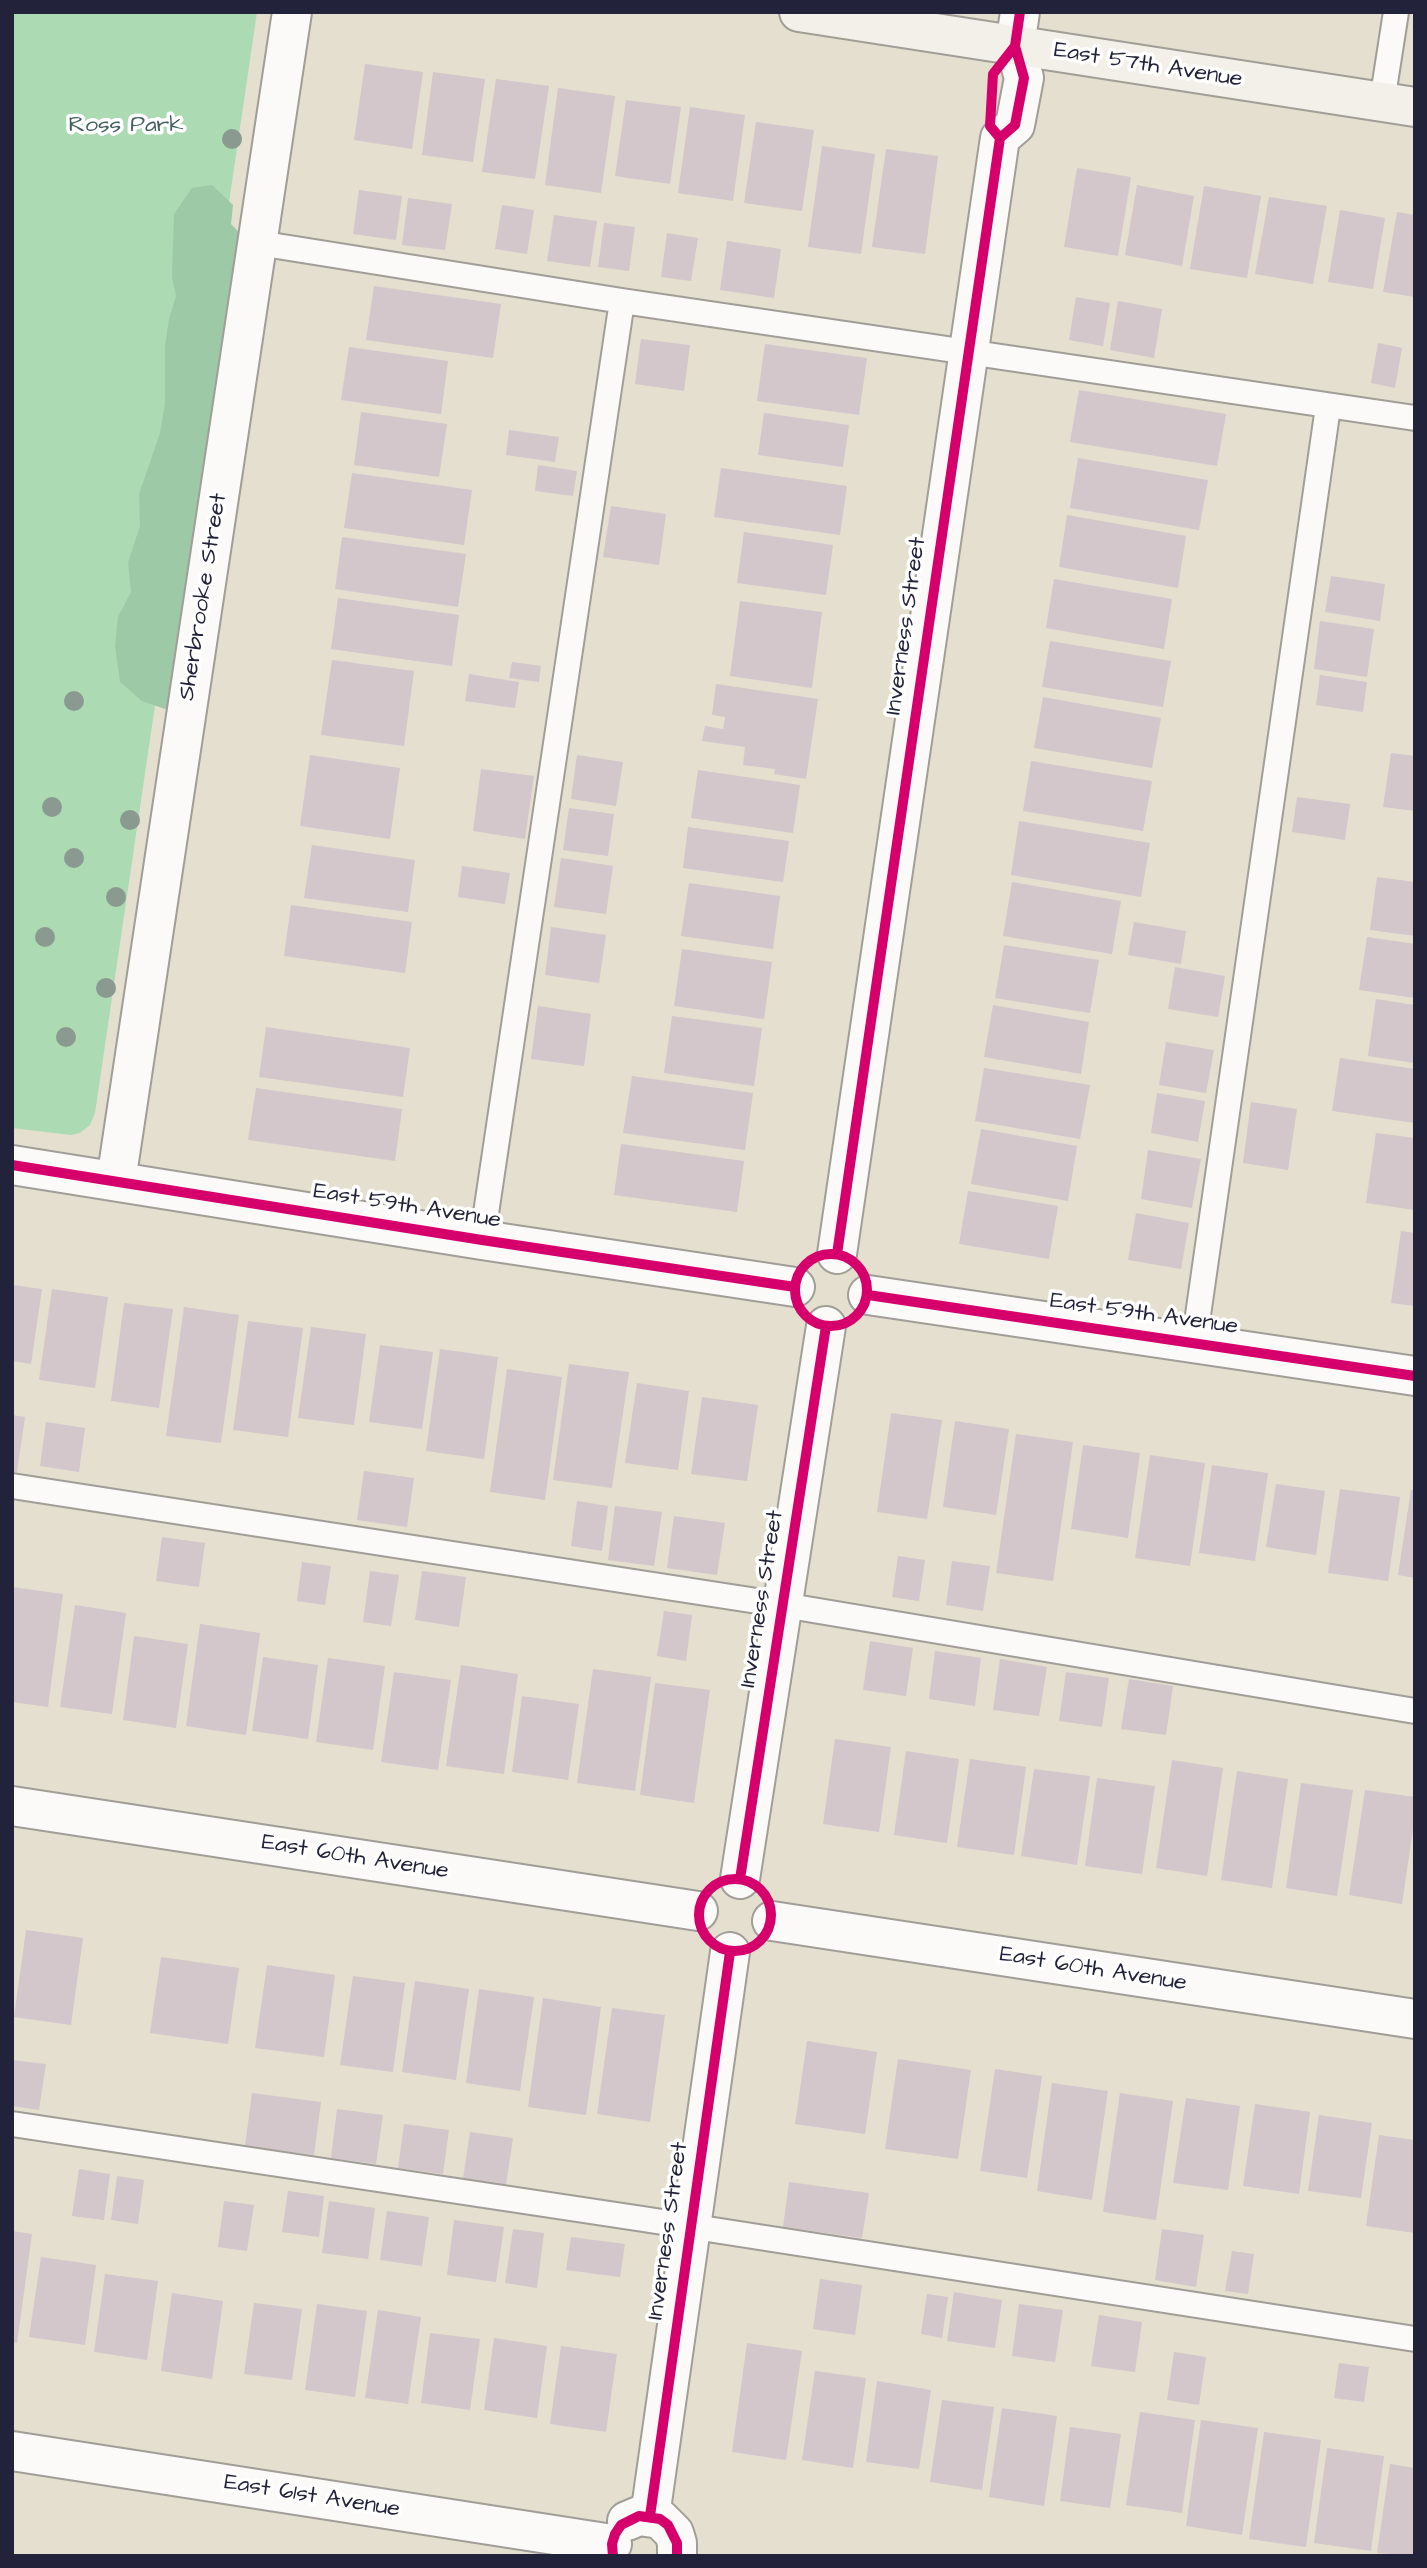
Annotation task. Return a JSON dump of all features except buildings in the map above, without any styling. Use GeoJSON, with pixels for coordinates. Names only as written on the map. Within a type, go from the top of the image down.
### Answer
{"type":"FeatureCollection","features":[{"type":"Feature","properties":{"kind":"street","name":"Sherbrooke Street"},"geometry":{"type":"LineString","coordinates":[[116,1181],[292,12]]}},
{"type":"Feature","properties":{"kind":"street","name":"East 57th Avenue"},"geometry":{"type":"LineString","coordinates":[[799,12],[1018,29],[1399,105]]}},
{"type":"Feature","properties":{"kind":"street","name":"Inverness Street"},"geometry":{"type":"LineString","coordinates":[[837,1254],[1000,138],[1015,125],[1024,78],[1018,29]]}},
{"type":"Feature","properties":{"kind":"street","name":"East 59th Avenue"},"geometry":{"type":"LineString","coordinates":[[12,1165],[795,1287]]}},
{"type":"Feature","properties":{"kind":"street"},"geometry":{"type":"LineString","coordinates":[[837,1254],[848,1257],[864,1273],[868,1295],[858,1316],[838,1326],[826,1326],[816,1323],[799,1308],[795,1287],[804,1265],[814,1258],[837,1254]]}},
{"type":"Feature","properties":{"kind":"street","name":"East 59th Avenue"},"geometry":{"type":"LineString","coordinates":[[868,1295],[1415,1376]]}},
{"type":"Feature","properties":{"kind":"street","name":"Inverness Street"},"geometry":{"type":"LineString","coordinates":[[740,1879],[826,1326]]}},
{"type":"Feature","properties":{"kind":"street","name":"East 60th Avenue"},"geometry":{"type":"LineString","coordinates":[[12,1806],[698,1911]]}},
{"type":"Feature","properties":{"kind":"street"},"geometry":{"type":"LineString","coordinates":[[740,1879],[752,1882],[761,1889],[768,1899],[772,1921],[761,1941],[751,1948],[730,1952],[719,1948],[702,1933],[698,1911],[709,1889],[718,1883],[740,1879]]}},
{"type":"Feature","properties":{"kind":"street","name":"East 60th Avenue"},"geometry":{"type":"LineString","coordinates":[[772,1921],[1415,2019]]}},
{"type":"Feature","properties":{"kind":"street","name":"Inverness Street"},"geometry":{"type":"LineString","coordinates":[[650,2516],[730,1952]]}},
{"type":"Feature","properties":{"kind":"street","name":"East 61st Avenue"},"geometry":{"type":"LineString","coordinates":[[12,2451],[612,2550]]}},
{"type":"Feature","properties":{"kind":"street"},"geometry":{"type":"LineString","coordinates":[[612,2550],[621,2525],[639,2516],[650,2516],[660,2519],[674,2533],[682,2555]]}},
{"type":"Feature","properties":{"kind":"lane"},"geometry":{"type":"LineString","coordinates":[[1395,12],[1399,105]]}},
{"type":"Feature","properties":{"kind":"lane"},"geometry":{"type":"LineString","coordinates":[[258,243],[622,301],[1415,418]]}},
{"type":"Feature","properties":{"kind":"lane"},"geometry":{"type":"LineString","coordinates":[[482,1240],[622,301]]}},
{"type":"Feature","properties":{"kind":"lane"},"geometry":{"type":"LineString","coordinates":[[1194,1343],[1328,407]]}},
{"type":"Feature","properties":{"kind":"lane"},"geometry":{"type":"LineString","coordinates":[[12,1486],[783,1605],[1415,1711]]}},
{"type":"Feature","properties":{"kind":"lane"},"geometry":{"type":"LineString","coordinates":[[12,2124],[1415,2339]]}},
{"type":"Feature","properties":{"kind":"green space","name":"Ross Park"},"geometry":{"type":"Polygon","coordinates":[[[12,12],[257,12],[95,1113],[90,1125],[80,1133],[71,1135],[12,1128],[12,12]]]}},
{"type":"Feature","properties":{"kind":"green space"},"geometry":{"type":"Polygon","coordinates":[[[212,185],[233,205],[231,224],[248,242],[181,703],[165,709],[142,701],[120,682],[115,646],[118,617],[131,592],[128,562],[140,526],[139,494],[160,433],[165,404],[165,346],[176,296],[172,277],[174,214],[192,188],[212,185]]]}},
{"type":"Feature","properties":{"kind":"cycle path"},"geometry":{"type":"LineString","coordinates":[[837,1254],[1000,138],[1015,125],[1024,78],[1015,46],[1020,12]]}},
{"type":"Feature","properties":{"kind":"cycle path"},"geometry":{"type":"LineString","coordinates":[[1000,138],[990,126],[993,74],[1015,46]]}},
{"type":"Feature","properties":{"kind":"cycle path"},"geometry":{"type":"LineString","coordinates":[[12,1165],[795,1287]]}},
{"type":"Feature","properties":{"kind":"cycle path"},"geometry":{"type":"LineString","coordinates":[[824,1254],[838,1254],[857,1264],[867,1283],[867,1290],[867,1297],[857,1316],[838,1326],[824,1326],[805,1316],[795,1297],[795,1283],[805,1264],[824,1254]]}},
{"type":"Feature","properties":{"kind":"cycle path"},"geometry":{"type":"LineString","coordinates":[[868,1295],[1415,1376]]}},
{"type":"Feature","properties":{"kind":"cycle path"},"geometry":{"type":"LineString","coordinates":[[740,1879],[826,1326]]}},
{"type":"Feature","properties":{"kind":"cycle path"},"geometry":{"type":"LineString","coordinates":[[742,1879],[761,1889],[769,1901],[771,1915],[769,1929],[761,1941],[749,1949],[728,1951],[709,1941],[701,1929],[699,1908],[709,1889],[721,1881],[742,1879]]}},
{"type":"Feature","properties":{"kind":"cycle path"},"geometry":{"type":"LineString","coordinates":[[650,2516],[730,1952]]}},
{"type":"Feature","properties":{"kind":"cycle path"},"geometry":{"type":"LineString","coordinates":[[613,2556],[615,2534],[621,2525],[639,2516],[660,2519],[668,2525],[677,2543],[677,2556]]}}]}
